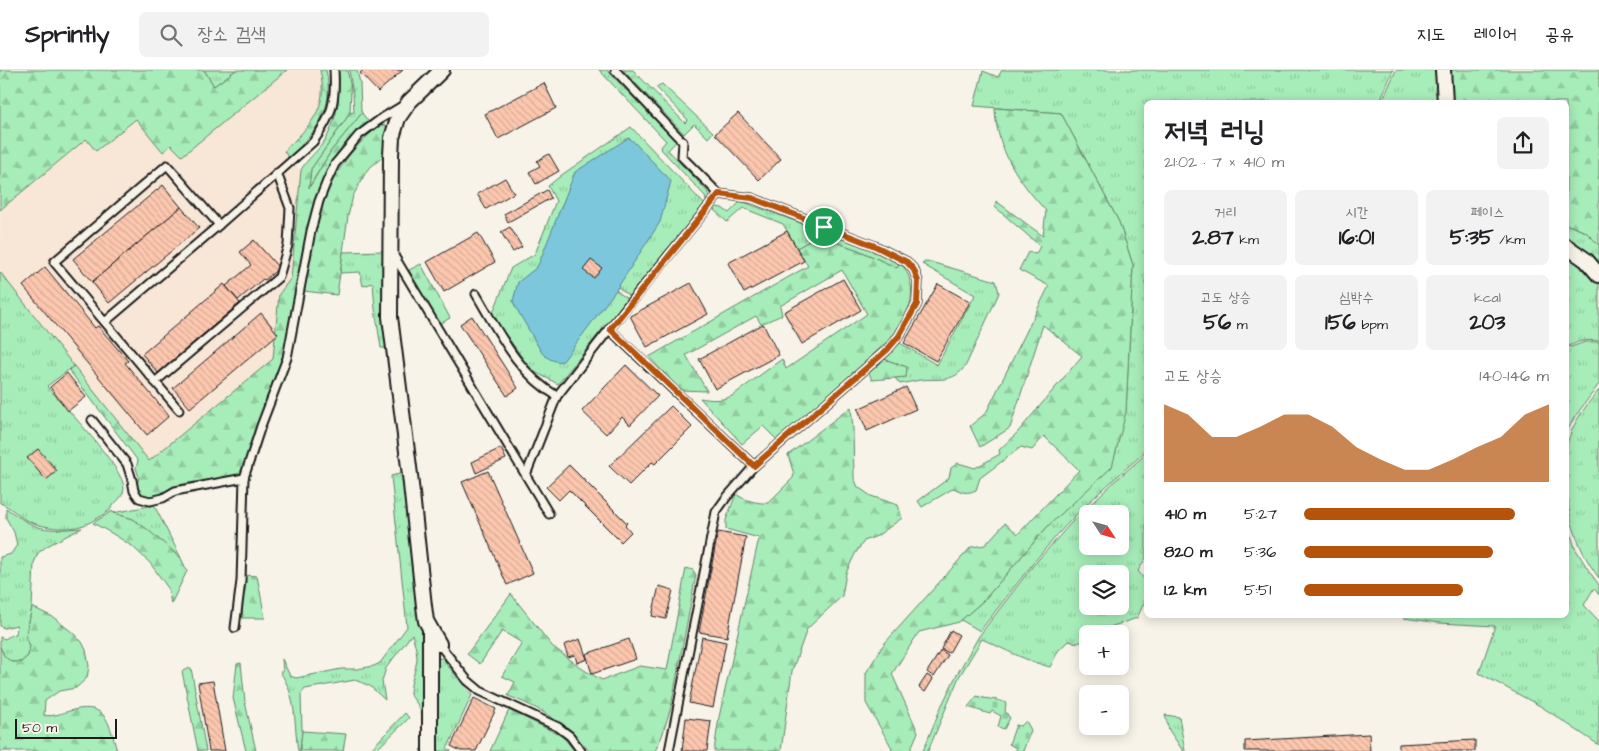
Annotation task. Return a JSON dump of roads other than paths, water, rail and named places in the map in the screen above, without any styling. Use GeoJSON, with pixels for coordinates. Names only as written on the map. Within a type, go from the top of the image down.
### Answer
{"type":"FeatureCollection","features":[{"type":"Feature","properties":{"kind":"street"},"geometry":{"type":"LineString","coordinates":[[439,644],[426,621],[410,475],[391,332],[390,302],[392,138],[398,118],[409,102],[442,70]]}},
{"type":"Feature","properties":{"kind":"street"},"geometry":{"type":"LineString","coordinates":[[1443,70],[1445,100]]}},
{"type":"Feature","properties":{"kind":"street"},"geometry":{"type":"LineString","coordinates":[[1569,248],[1586,260],[1599,275]]}},
{"type":"Feature","properties":{"kind":"street"},"geometry":{"type":"LineString","coordinates":[[430,628],[430,751]]}},
{"type":"Feature","properties":{"kind":"lane"},"geometry":{"type":"LineString","coordinates":[[104,322],[313,142],[324,126],[332,108],[335,88],[334,70]]}},
{"type":"Feature","properties":{"kind":"lane"},"geometry":{"type":"LineString","coordinates":[[615,70],[683,142],[682,157],[719,194],[752,198],[875,246],[907,262],[914,270],[918,281],[917,304],[899,336],[887,350],[754,466],[716,512],[669,751]]}},
{"type":"Feature","properties":{"kind":"lane"},"geometry":{"type":"LineString","coordinates":[[235,628],[242,574],[244,478],[260,426],[288,358],[311,231],[327,181],[336,164],[359,135],[382,118],[409,102]]}},
{"type":"Feature","properties":{"kind":"lane"},"geometry":{"type":"LineString","coordinates":[[179,410],[54,262],[168,165],[218,225]]}},
{"type":"Feature","properties":{"kind":"lane"},"geometry":{"type":"LineString","coordinates":[[155,382],[279,277],[288,245],[290,208],[278,173]]}},
{"type":"Feature","properties":{"kind":"lane"},"geometry":{"type":"LineString","coordinates":[[526,475],[557,396],[719,194]]}},
{"type":"Feature","properties":{"kind":"lane"},"geometry":{"type":"LineString","coordinates":[[391,250],[549,514]]}},
{"type":"Feature","properties":{"kind":"lane"},"geometry":{"type":"LineString","coordinates":[[476,294],[515,358],[542,388],[557,396]]}},
{"type":"Feature","properties":{"kind":"lane"},"geometry":{"type":"LineString","coordinates":[[610,329],[754,466]]}},
{"type":"Feature","properties":{"kind":"lane"},"geometry":{"type":"LineString","coordinates":[[92,420],[127,464],[134,491],[139,498],[150,501],[163,498],[175,492],[244,478]]}},
{"type":"Feature","properties":{"kind":"lane"},"geometry":{"type":"LineString","coordinates":[[439,644],[467,680],[480,691],[558,727],[570,736],[581,751]]}},
{"type":"Feature","properties":{"kind":"water"},"geometry":{"type":"Polygon","coordinates":[[[628,138],[671,181],[660,222],[616,290],[563,361],[549,359],[542,353],[515,306],[513,301],[518,282],[536,268],[539,263],[575,172],[628,138]]]}}]}
